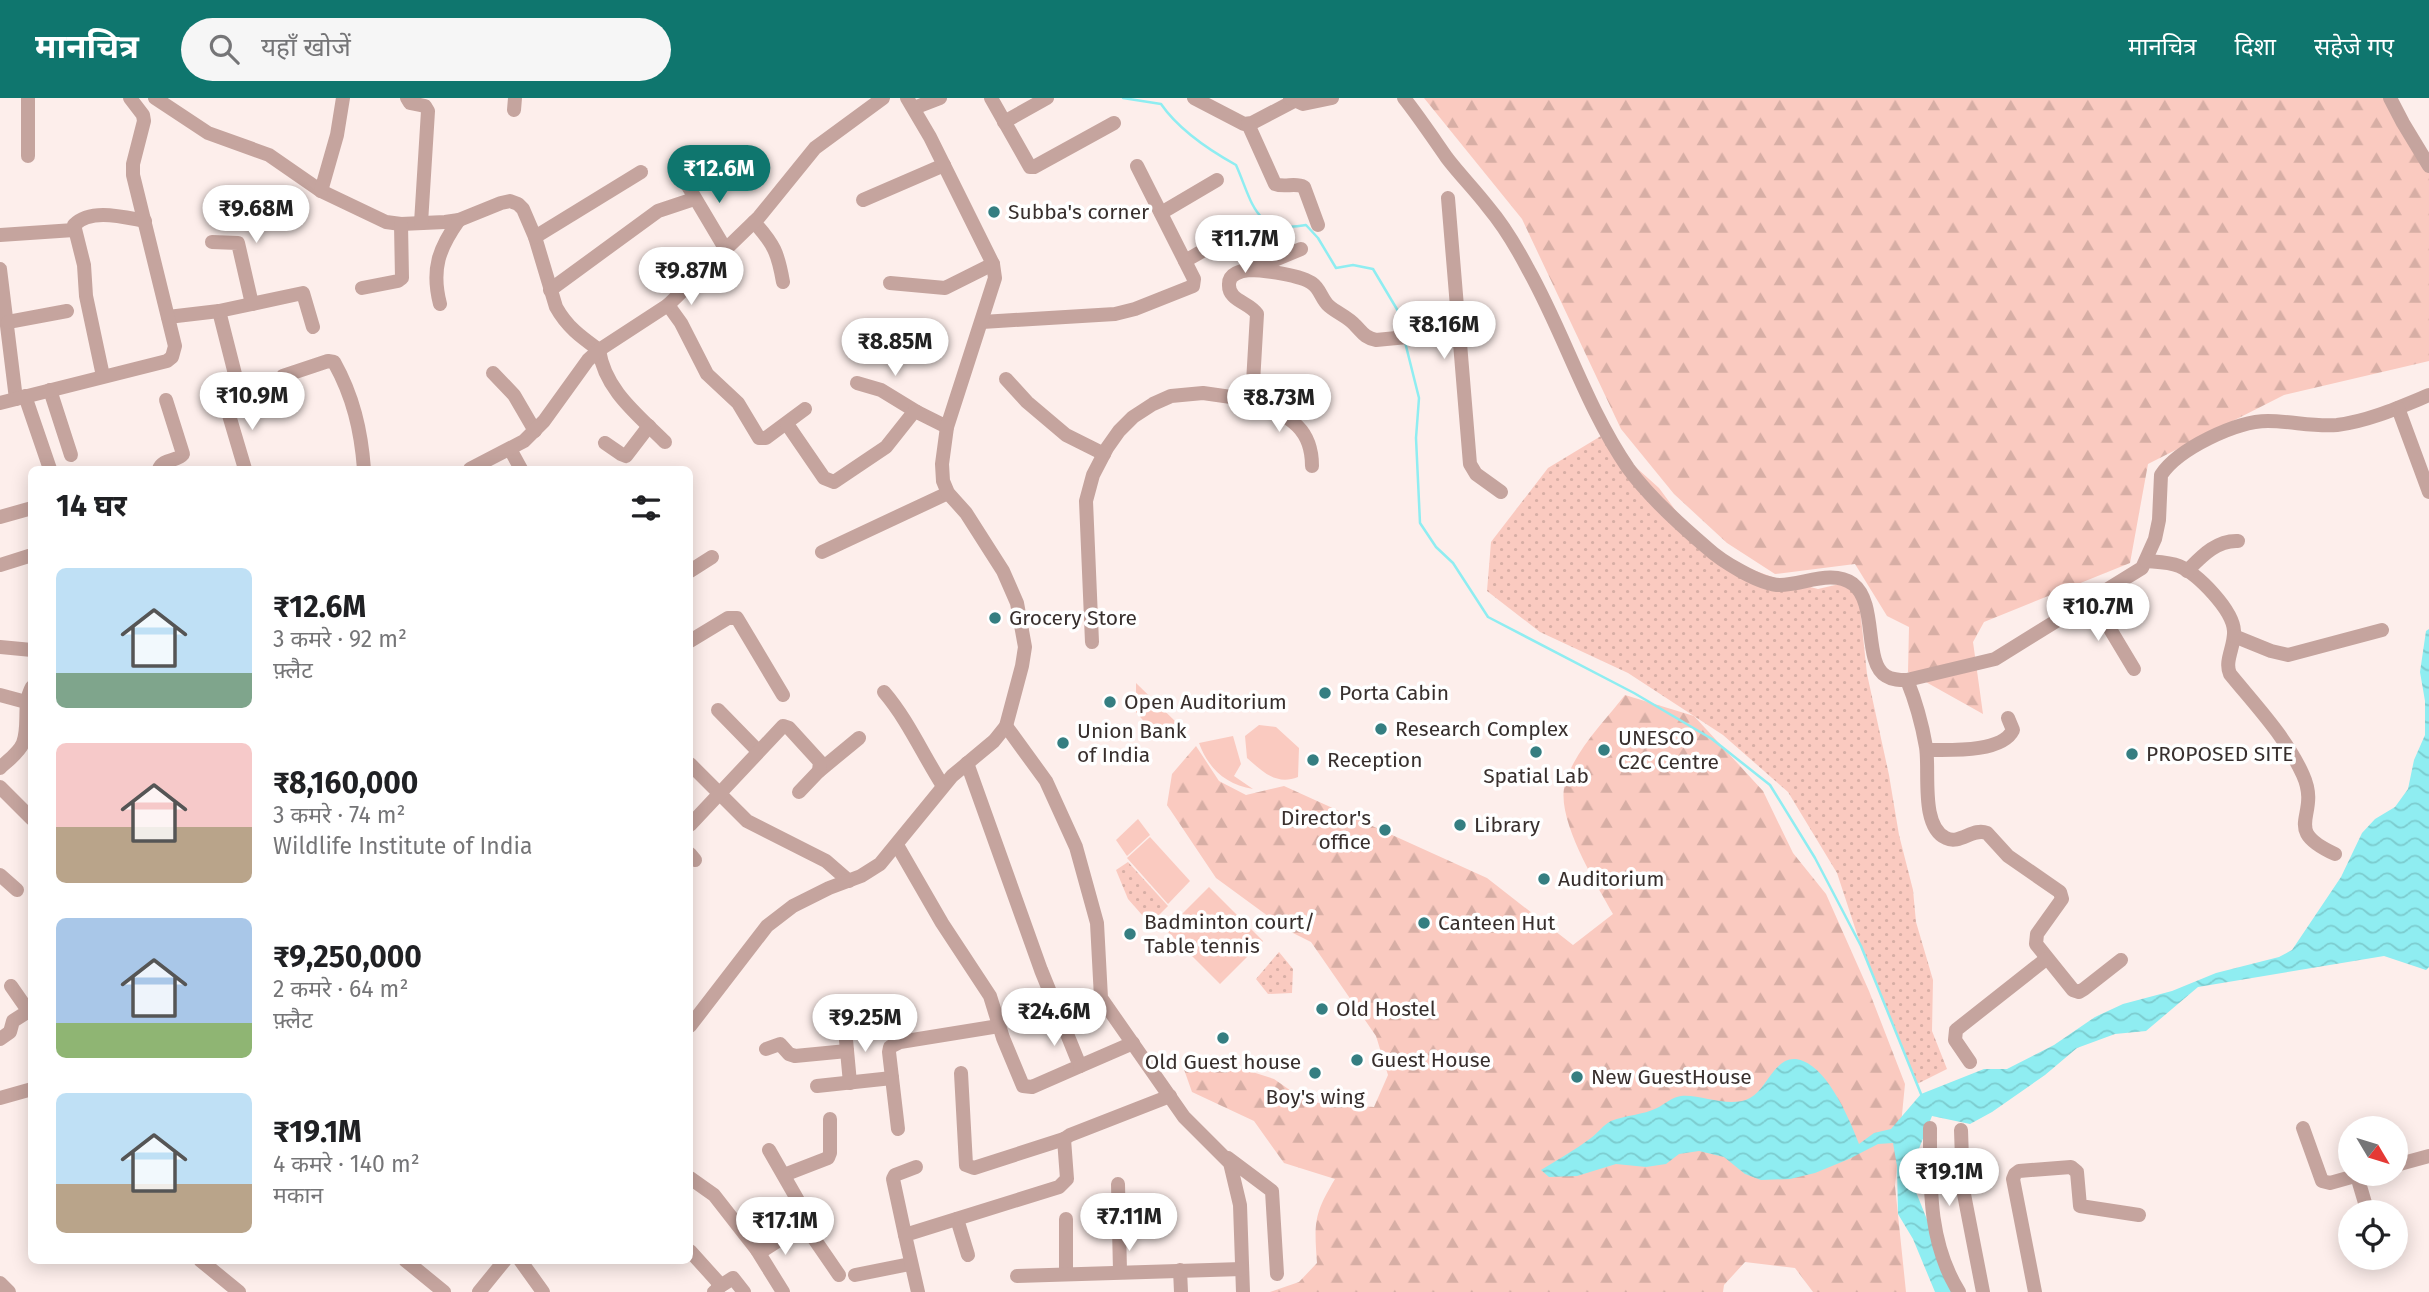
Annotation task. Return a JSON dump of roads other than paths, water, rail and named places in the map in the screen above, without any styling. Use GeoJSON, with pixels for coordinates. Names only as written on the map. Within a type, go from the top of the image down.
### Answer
{"type":"FeatureCollection","features":[{"type":"Feature","properties":{"kind":"street"},"geometry":{"type":"LineString","coordinates":[[28,98],[28,156]]}},
{"type":"Feature","properties":{"kind":"street"},"geometry":{"type":"LineString","coordinates":[[0,403],[167,361],[172,357],[175,346],[133,170],[144,121],[143,115],[130,98]]}},
{"type":"Feature","properties":{"kind":"street"},"geometry":{"type":"LineString","coordinates":[[155,98],[208,133],[277,159],[321,191],[379,219],[401,224],[459,220],[501,202],[510,201],[517,204],[523,209],[535,237],[556,307],[567,325],[599,350],[605,375],[619,395],[665,442]]}},
{"type":"Feature","properties":{"kind":"street"},"geometry":{"type":"LineString","coordinates":[[321,191],[337,135],[343,98]]}},
{"type":"Feature","properties":{"kind":"street"},"geometry":{"type":"LineString","coordinates":[[407,98],[410,103],[425,106],[428,111],[421,223]]}},
{"type":"Feature","properties":{"kind":"street"},"geometry":{"type":"LineString","coordinates":[[476,466],[510,449],[535,431],[580,370],[599,350],[668,305],[754,222],[815,148],[883,98]]}},
{"type":"Feature","properties":{"kind":"street"},"geometry":{"type":"LineString","coordinates":[[693,1022],[766,926],[793,906],[870,872],[897,845],[943,786],[998,737],[1006,726],[1014,702],[1025,647],[1017,603],[1003,570],[966,513],[948,493],[943,481],[942,464],[947,427],[995,278],[993,264],[911,103],[940,98]]}},
{"type":"Feature","properties":{"kind":"street"},"geometry":{"type":"LineString","coordinates":[[991,98],[1030,167],[1114,123]]}},
{"type":"Feature","properties":{"kind":"street"},"geometry":{"type":"LineString","coordinates":[[1004,122],[1047,98]]}},
{"type":"Feature","properties":{"kind":"street"},"geometry":{"type":"LineString","coordinates":[[1194,98],[1240,123],[1248,124],[1292,100],[1303,104],[1332,98]]}},
{"type":"Feature","properties":{"kind":"street"},"geometry":{"type":"LineString","coordinates":[[1404,98],[1449,160],[1491,210],[1530,271],[1590,399],[1626,466],[1637,480],[1706,548],[1726,563],[1777,585],[1832,578],[1854,585],[1866,604],[1876,664],[1885,676],[1907,680],[1995,659],[2136,573],[2147,561],[2159,520],[2161,475],[2190,450],[2234,427],[2250,422],[2268,421],[2337,425],[2398,408],[2429,395]]}},
{"type":"Feature","properties":{"kind":"street"},"geometry":{"type":"LineString","coordinates":[[2390,98],[2429,166]]}},
{"type":"Feature","properties":{"kind":"street"},"geometry":{"type":"LineString","coordinates":[[1248,124],[1275,184],[1299,184],[1304,187],[1318,225]]}},
{"type":"Feature","properties":{"kind":"street"},"geometry":{"type":"LineString","coordinates":[[691,161],[684,177],[694,199],[726,250]]}},
{"type":"Feature","properties":{"kind":"street"},"geometry":{"type":"LineString","coordinates":[[863,200],[944,165]]}},
{"type":"Feature","properties":{"kind":"street"},"geometry":{"type":"LineString","coordinates":[[982,322],[1115,314],[1193,286],[1194,279],[1137,166]]}},
{"type":"Feature","properties":{"kind":"street"},"geometry":{"type":"LineString","coordinates":[[535,237],[641,172]]}},
{"type":"Feature","properties":{"kind":"street"},"geometry":{"type":"LineString","coordinates":[[1161,214],[1217,180]]}},
{"type":"Feature","properties":{"kind":"street"},"geometry":{"type":"LineString","coordinates":[[1448,198],[1470,464],[1476,474],[1502,492]]}},
{"type":"Feature","properties":{"kind":"street"},"geometry":{"type":"LineString","coordinates":[[550,290],[658,211],[694,199]]}},
{"type":"Feature","properties":{"kind":"street"},"geometry":{"type":"LineString","coordinates":[[103,376],[86,296],[84,265],[74,230],[75,222],[100,215],[145,221]]}},
{"type":"Feature","properties":{"kind":"street"},"geometry":{"type":"LineString","coordinates":[[440,304],[435,277],[442,248],[459,220]]}},
{"type":"Feature","properties":{"kind":"street"},"geometry":{"type":"LineString","coordinates":[[754,222],[774,245],[779,256],[783,282]]}},
{"type":"Feature","properties":{"kind":"street"},"geometry":{"type":"LineString","coordinates":[[362,288],[402,278],[401,224]]}},
{"type":"Feature","properties":{"kind":"street"},"geometry":{"type":"LineString","coordinates":[[0,235],[74,230]]}},
{"type":"Feature","properties":{"kind":"street"},"geometry":{"type":"LineString","coordinates":[[1185,261],[1232,233],[1239,236],[1259,263],[1265,264],[1301,249]]}},
{"type":"Feature","properties":{"kind":"street"},"geometry":{"type":"LineString","coordinates":[[212,242],[238,243],[252,304]]}},
{"type":"Feature","properties":{"kind":"street"},"geometry":{"type":"LineString","coordinates":[[890,283],[945,288],[993,264]]}},
{"type":"Feature","properties":{"kind":"street"},"geometry":{"type":"LineString","coordinates":[[0,269],[20,398],[49,466]]}},
{"type":"Feature","properties":{"kind":"street"},"geometry":{"type":"LineString","coordinates":[[1252,400],[1256,314],[1249,305],[1237,301],[1229,284],[1232,276],[1239,271],[1252,270],[1294,276],[1313,284],[1325,302],[1355,324],[1366,338],[1376,340],[1459,332]]}},
{"type":"Feature","properties":{"kind":"street"},"geometry":{"type":"LineString","coordinates":[[168,317],[219,311],[303,293],[313,327]]}},
{"type":"Feature","properties":{"kind":"street"},"geometry":{"type":"LineString","coordinates":[[668,305],[691,342],[703,368],[738,403],[760,438],[766,438],[805,409]]}},
{"type":"Feature","properties":{"kind":"street"},"geometry":{"type":"LineString","coordinates":[[8,322],[67,311]]}},
{"type":"Feature","properties":{"kind":"street"},"geometry":{"type":"LineString","coordinates":[[219,311],[238,386]]}},
{"type":"Feature","properties":{"kind":"street"},"geometry":{"type":"LineString","coordinates":[[283,376],[328,361],[334,362],[355,410],[364,466]]}},
{"type":"Feature","properties":{"kind":"street"},"geometry":{"type":"LineString","coordinates":[[493,373],[514,395],[535,431]]}},
{"type":"Feature","properties":{"kind":"street"},"geometry":{"type":"LineString","coordinates":[[1006,379],[1027,402],[1066,435],[1104,454]]}},
{"type":"Feature","properties":{"kind":"street"},"geometry":{"type":"LineString","coordinates":[[857,383],[881,390],[947,427]]}},
{"type":"Feature","properties":{"kind":"street"},"geometry":{"type":"LineString","coordinates":[[50,390],[71,454]]}},
{"type":"Feature","properties":{"kind":"street"},"geometry":{"type":"LineString","coordinates":[[1092,642],[1086,501],[1093,475],[1104,454],[1119,431],[1133,417],[1171,396],[1203,393],[1252,400],[1297,425],[1305,433],[1310,443],[1312,466]]}},
{"type":"Feature","properties":{"kind":"street"},"geometry":{"type":"LineString","coordinates":[[161,466],[183,454],[166,400]]}},
{"type":"Feature","properties":{"kind":"street"},"geometry":{"type":"LineString","coordinates":[[226,405],[244,466]]}},
{"type":"Feature","properties":{"kind":"street"},"geometry":{"type":"LineString","coordinates":[[2398,408],[2429,492]]}},
{"type":"Feature","properties":{"kind":"street"},"geometry":{"type":"LineString","coordinates":[[787,424],[824,478],[834,482],[886,447],[910,415],[917,412]]}},
{"type":"Feature","properties":{"kind":"street"},"geometry":{"type":"LineString","coordinates":[[606,443],[626,456],[649,426]]}},
{"type":"Feature","properties":{"kind":"street"},"geometry":{"type":"LineString","coordinates":[[510,449],[519,466]]}},
{"type":"Feature","properties":{"kind":"street"},"geometry":{"type":"LineString","coordinates":[[822,552],[948,493]]}},
{"type":"Feature","properties":{"kind":"street"},"geometry":{"type":"LineString","coordinates":[[0,517],[28,509]]}},
{"type":"Feature","properties":{"kind":"street"},"geometry":{"type":"LineString","coordinates":[[2187,571],[2211,548],[2238,541]]}},
{"type":"Feature","properties":{"kind":"street"},"geometry":{"type":"LineString","coordinates":[[0,565],[28,556]]}},
{"type":"Feature","properties":{"kind":"street"},"geometry":{"type":"LineString","coordinates":[[693,569],[712,557]]}},
{"type":"Feature","properties":{"kind":"street"},"geometry":{"type":"LineString","coordinates":[[2147,561],[2177,565],[2187,571],[2228,610],[2234,636],[2228,664],[2230,674],[2283,740],[2303,774],[2309,789],[2310,804],[2304,824],[2308,837],[2316,845],[2335,854]]}},
{"type":"Feature","properties":{"kind":"street"},"geometry":{"type":"LineString","coordinates":[[2092,599],[2134,668]]}},
{"type":"Feature","properties":{"kind":"street"},"geometry":{"type":"LineString","coordinates":[[693,639],[728,618],[737,618],[783,695]]}},
{"type":"Feature","properties":{"kind":"street"},"geometry":{"type":"LineString","coordinates":[[2234,636],[2270,651],[2288,654],[2382,630]]}},
{"type":"Feature","properties":{"kind":"street"},"geometry":{"type":"LineString","coordinates":[[0,647],[28,650]]}},
{"type":"Feature","properties":{"kind":"street"},"geometry":{"type":"LineString","coordinates":[[1907,680],[1927,750],[1928,809],[1942,836],[1956,840],[1976,832],[1987,833],[2008,856],[2060,892],[2062,896],[2035,940],[2046,959],[2076,992],[2084,989],[2120,960]]}},
{"type":"Feature","properties":{"kind":"street"},"geometry":{"type":"LineString","coordinates":[[884,692],[903,715],[921,752],[943,786]]}},
{"type":"Feature","properties":{"kind":"street"},"geometry":{"type":"LineString","coordinates":[[0,695],[26,702]]}},
{"type":"Feature","properties":{"kind":"street"},"geometry":{"type":"LineString","coordinates":[[0,768],[28,739],[28,697]]}},
{"type":"Feature","properties":{"kind":"street"},"geometry":{"type":"LineString","coordinates":[[718,710],[758,751]]}},
{"type":"Feature","properties":{"kind":"street"},"geometry":{"type":"LineString","coordinates":[[1927,750],[1981,748],[2008,738],[2013,730],[2008,718]]}},
{"type":"Feature","properties":{"kind":"street"},"geometry":{"type":"LineString","coordinates":[[693,822],[758,751],[786,726],[820,762],[819,771]]}},
{"type":"Feature","properties":{"kind":"street"},"geometry":{"type":"LineString","coordinates":[[1006,726],[1046,781],[1072,837],[1084,871],[1097,923],[1101,998],[1190,1124],[1224,1155],[1272,1191],[1277,1274]]}},
{"type":"Feature","properties":{"kind":"street"},"geometry":{"type":"LineString","coordinates":[[799,792],[819,771],[859,738]]}},
{"type":"Feature","properties":{"kind":"street"},"geometry":{"type":"LineString","coordinates":[[967,763],[1041,970],[1080,1066]]}},
{"type":"Feature","properties":{"kind":"street"},"geometry":{"type":"LineString","coordinates":[[693,767],[747,821],[826,861],[849,881]]}},
{"type":"Feature","properties":{"kind":"street"},"geometry":{"type":"LineString","coordinates":[[0,787],[28,815]]}},
{"type":"Feature","properties":{"kind":"street"},"geometry":{"type":"LineString","coordinates":[[897,845],[942,923],[985,988],[1023,1086],[1032,1087],[1133,1044]]}},
{"type":"Feature","properties":{"kind":"street"},"geometry":{"type":"LineString","coordinates":[[0,875],[17,890]]}},
{"type":"Feature","properties":{"kind":"street"},"geometry":{"type":"LineString","coordinates":[[1970,1062],[1955,1040],[1956,1030],[2046,959]]}},
{"type":"Feature","properties":{"kind":"street"},"geometry":{"type":"LineString","coordinates":[[0,1039],[10,1032],[13,1021],[27,1009],[11,986]]}},
{"type":"Feature","properties":{"kind":"street"},"geometry":{"type":"LineString","coordinates":[[898,1129],[889,1052],[894,1044],[999,1026]]}},
{"type":"Feature","properties":{"kind":"street"},"geometry":{"type":"LineString","coordinates":[[845,1029],[850,1083]]}},
{"type":"Feature","properties":{"kind":"street"},"geometry":{"type":"LineString","coordinates":[[766,1049],[780,1044],[789,1054],[795,1056],[847,1051]]}},
{"type":"Feature","properties":{"kind":"street"},"geometry":{"type":"LineString","coordinates":[[961,1073],[966,1165],[974,1168],[1064,1139],[1170,1096]]}},
{"type":"Feature","properties":{"kind":"street"},"geometry":{"type":"LineString","coordinates":[[817,1086],[892,1078]]}},
{"type":"Feature","properties":{"kind":"street"},"geometry":{"type":"LineString","coordinates":[[0,1098],[28,1090]]}},
{"type":"Feature","properties":{"kind":"street"},"geometry":{"type":"LineString","coordinates":[[784,1175],[828,1158],[831,1153],[830,1119]]}},
{"type":"Feature","properties":{"kind":"street"},"geometry":{"type":"LineString","coordinates":[[1930,1128],[1931,1195],[1937,1242],[1959,1292]]}},
{"type":"Feature","properties":{"kind":"street"},"geometry":{"type":"LineString","coordinates":[[2303,1128],[2322,1181],[2338,1181]]}},
{"type":"Feature","properties":{"kind":"street"},"geometry":{"type":"LineString","coordinates":[[1961,1130],[1963,1189],[1983,1292]]}},
{"type":"Feature","properties":{"kind":"street"},"geometry":{"type":"LineString","coordinates":[[905,1235],[1064,1184],[1067,1179],[1064,1139]]}},
{"type":"Feature","properties":{"kind":"street"},"geometry":{"type":"LineString","coordinates":[[757,1250],[765,1249],[804,1224],[808,1218],[769,1150]]}},
{"type":"Feature","properties":{"kind":"street"},"geometry":{"type":"LineString","coordinates":[[1224,1155],[1234,1172],[1240,1205],[1243,1292]]}},
{"type":"Feature","properties":{"kind":"street"},"geometry":{"type":"LineString","coordinates":[[2408,1162],[2429,1156]]}},
{"type":"Feature","properties":{"kind":"street"},"geometry":{"type":"LineString","coordinates":[[916,1167],[895,1175],[893,1179],[918,1292]]}},
{"type":"Feature","properties":{"kind":"street"},"geometry":{"type":"LineString","coordinates":[[2035,1292],[2013,1179],[2019,1171],[2071,1167],[2077,1172],[2080,1206],[2139,1215]]}},
{"type":"Feature","properties":{"kind":"street"},"geometry":{"type":"LineString","coordinates":[[693,1180],[714,1195],[757,1250],[783,1292]]}},
{"type":"Feature","properties":{"kind":"street"},"geometry":{"type":"LineString","coordinates":[[1118,1184],[1120,1271]]}},
{"type":"Feature","properties":{"kind":"street"},"geometry":{"type":"LineString","coordinates":[[957,1219],[968,1255]]}},
{"type":"Feature","properties":{"kind":"street"},"geometry":{"type":"LineString","coordinates":[[1066,1219],[1066,1273]]}},
{"type":"Feature","properties":{"kind":"street"},"geometry":{"type":"LineString","coordinates":[[804,1224],[839,1275]]}},
{"type":"Feature","properties":{"kind":"street"},"geometry":{"type":"LineString","coordinates":[[693,1254],[718,1282],[716,1289]]}},
{"type":"Feature","properties":{"kind":"street"},"geometry":{"type":"LineString","coordinates":[[204,1264],[231,1290]]}},
{"type":"Feature","properties":{"kind":"street"},"geometry":{"type":"LineString","coordinates":[[410,1264],[444,1292]]}},
{"type":"Feature","properties":{"kind":"street"},"geometry":{"type":"LineString","coordinates":[[479,1292],[502,1264]]}},
{"type":"Feature","properties":{"kind":"street"},"geometry":{"type":"LineString","coordinates":[[523,1264],[543,1292]]}},
{"type":"Feature","properties":{"kind":"street"},"geometry":{"type":"LineString","coordinates":[[855,1275],[911,1264]]}},
{"type":"Feature","properties":{"kind":"street"},"geometry":{"type":"LineString","coordinates":[[1017,1276],[1242,1269]]}},
{"type":"Feature","properties":{"kind":"street"},"geometry":{"type":"LineString","coordinates":[[1180,1270],[1181,1292]]}},
{"type":"Feature","properties":{"kind":"street"},"geometry":{"type":"LineString","coordinates":[[716,1289],[733,1278],[744,1292]]}},
{"type":"Feature","properties":{"kind":"street"},"geometry":{"type":"LineString","coordinates":[[0,1283],[9,1292]]}},
{"type":"Feature","properties":{"kind":"water"},"geometry":{"type":"Polygon","coordinates":[[[2429,629],[2429,967],[2426,970],[2384,956],[2198,987],[2146,1031],[2115,1034],[2077,1048],[2045,1075],[1970,1124],[1932,1116],[1914,1161],[1916,1192],[1956,1292],[1935,1292],[1913,1239],[1898,1214],[1897,1166],[1893,1143],[1878,1144],[1815,1173],[1790,1179],[1761,1180],[1745,1174],[1724,1157],[1699,1151],[1679,1154],[1666,1164],[1646,1167],[1616,1164],[1577,1176],[1549,1177],[1541,1170],[1594,1136],[1611,1121],[1652,1110],[1672,1099],[1689,1096],[1733,1102],[1750,1098],[1779,1066],[1794,1059],[1813,1066],[1830,1085],[1859,1144],[1874,1133],[1891,1129],[1921,1094],[1984,1069],[2007,1069],[2054,1045],[2095,1017],[2123,1004],[2172,991],[2216,973],[2279,957],[2292,950],[2341,877],[2362,833],[2375,819],[2395,807],[2408,789],[2414,760],[2425,735],[2425,701],[2420,672],[2426,631],[2429,629]]]}},
{"type":"Feature","properties":{"kind":"waterway"},"geometry":{"type":"LineString","coordinates":[[1123,98],[1161,104],[1195,139],[1236,165],[1252,203],[1265,220],[1289,227],[1306,225],[1318,238],[1336,268],[1353,265],[1373,269],[1398,311],[1402,332]]}},
{"type":"Feature","properties":{"kind":"waterway"},"geometry":{"type":"LineString","coordinates":[[1405,342],[1419,398],[1416,438],[1420,523],[1436,547],[1453,563],[1488,617],[1634,693],[1712,739],[1770,785],[1815,858],[1861,946],[1921,1094]]}},
{"type":"Feature","properties":{"kind":"place","name":"Subba's corner"},"geometry":{"type":"Point","coordinates":[994,212]}},
{"type":"Feature","properties":{"kind":"place","name":"Grocery Store"},"geometry":{"type":"Point","coordinates":[995,618]}},
{"type":"Feature","properties":{"kind":"place","name":"Porta Cabin"},"geometry":{"type":"Point","coordinates":[1325,693]}},
{"type":"Feature","properties":{"kind":"place","name":"Open Auditorium"},"geometry":{"type":"Point","coordinates":[1110,702]}},
{"type":"Feature","properties":{"kind":"place","name":"Research Complex"},"geometry":{"type":"Point","coordinates":[1381,729]}},
{"type":"Feature","properties":{"kind":"place","name":"Union Bank of India"},"geometry":{"type":"Point","coordinates":[1063,743]}},
{"type":"Feature","properties":{"kind":"place","name":"UNESCO C2C Centre"},"geometry":{"type":"Point","coordinates":[1604,750]}},
{"type":"Feature","properties":{"kind":"place","name":"Spatial Lab"},"geometry":{"type":"Point","coordinates":[1536,752]}},
{"type":"Feature","properties":{"kind":"place","name":"PROPOSED SITE"},"geometry":{"type":"Point","coordinates":[2132,754]}},
{"type":"Feature","properties":{"kind":"place","name":"Reception"},"geometry":{"type":"Point","coordinates":[1313,760]}},
{"type":"Feature","properties":{"kind":"place","name":"Library"},"geometry":{"type":"Point","coordinates":[1460,825]}},
{"type":"Feature","properties":{"kind":"place","name":"Director's office"},"geometry":{"type":"Point","coordinates":[1385,830]}},
{"type":"Feature","properties":{"kind":"place","name":"Auditorium"},"geometry":{"type":"Point","coordinates":[1544,879]}},
{"type":"Feature","properties":{"kind":"place","name":"Canteen Hut"},"geometry":{"type":"Point","coordinates":[1424,923]}},
{"type":"Feature","properties":{"kind":"place","name":"Badminton court/ Table tennis"},"geometry":{"type":"Point","coordinates":[1130,934]}},
{"type":"Feature","properties":{"kind":"place","name":"Old Hostel"},"geometry":{"type":"Point","coordinates":[1322,1009]}},
{"type":"Feature","properties":{"kind":"place","name":"Old Guest house"},"geometry":{"type":"Point","coordinates":[1223,1038]}},
{"type":"Feature","properties":{"kind":"place","name":"Guest House"},"geometry":{"type":"Point","coordinates":[1357,1060]}},
{"type":"Feature","properties":{"kind":"place","name":"Boy's wing"},"geometry":{"type":"Point","coordinates":[1315,1073]}},
{"type":"Feature","properties":{"kind":"place","name":"New GuestHouse"},"geometry":{"type":"Point","coordinates":[1577,1077]}}]}
